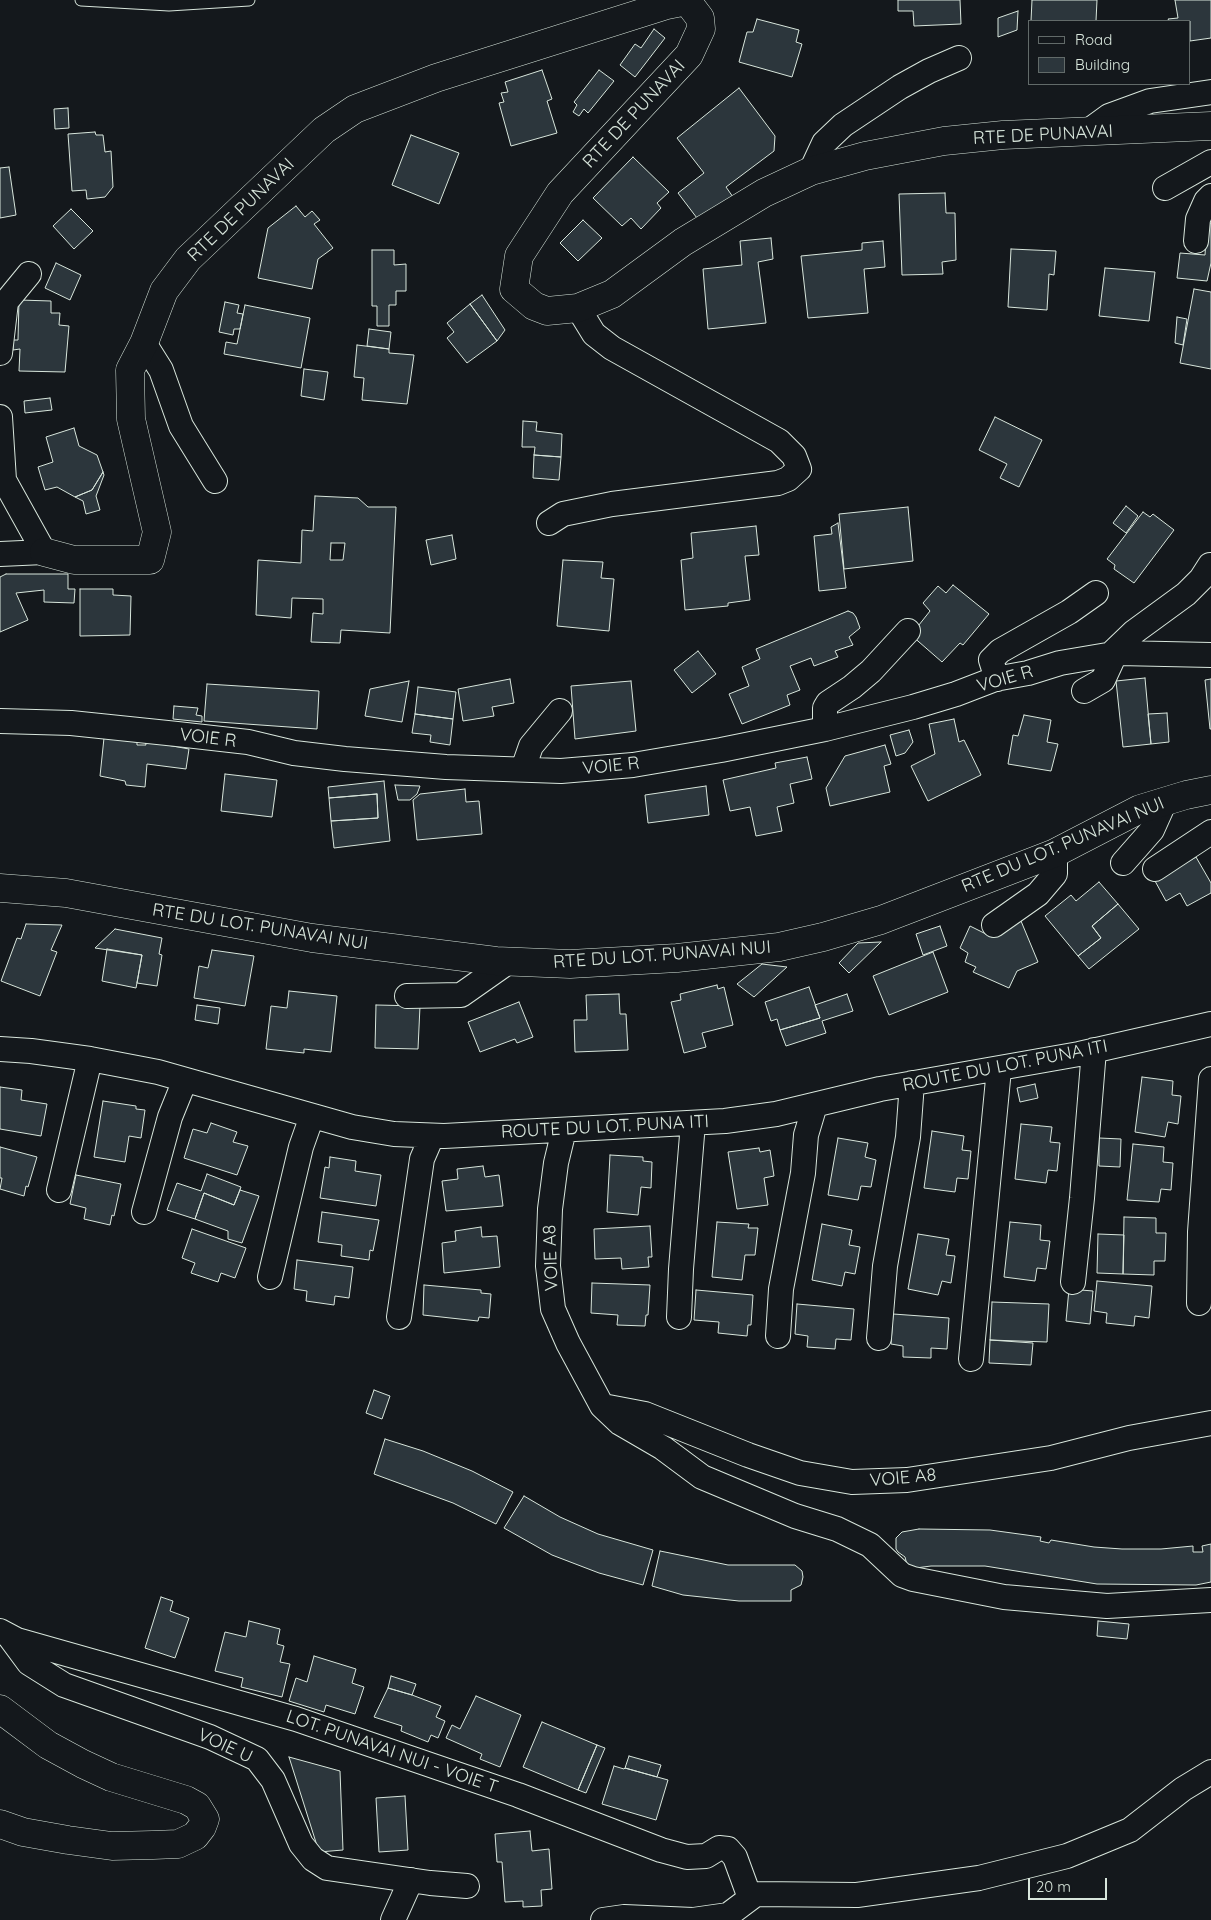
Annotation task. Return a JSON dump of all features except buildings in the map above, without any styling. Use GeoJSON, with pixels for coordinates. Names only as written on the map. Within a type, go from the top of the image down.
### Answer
{"type":"FeatureCollection","features":[{"type":"Feature","properties":{"kind":"main road","name":"RTE DE PUNAVAI"},"geometry":{"type":"LineString","coordinates":[[44,552],[74,560],[150,560],[157,532],[131,419],[130,370],[144,343],[164,291],[188,259],[324,130],[355,108],[436,78],[687,0],[700,18],[701,28],[689,55],[560,193],[519,256],[514,289],[534,306],[547,311],[578,308],[612,294],[692,237],[764,193],[811,171],[865,156],[944,141],[1003,135],[1211,126]]}},
{"type":"Feature","properties":{"kind":"main road","name":"RTE DU LOT. PUNAVAI NUI"},"geometry":{"type":"LineString","coordinates":[[0,888],[66,893],[312,938],[508,962],[579,964],[678,958],[778,947],[823,937],[881,920],[1056,853],[1140,809],[1165,800],[1211,790]]}},
{"type":"Feature","properties":{"kind":"main road"},"geometry":{"type":"LineString","coordinates":[[0,1709],[48,1745],[119,1780],[186,1800],[197,1806],[205,1819],[195,1836],[178,1844],[153,1845],[112,1846],[68,1840],[23,1832],[0,1824]]}},
{"type":"Feature","properties":{"kind":"street"},"geometry":{"type":"LineString","coordinates":[[811,171],[824,143],[843,125],[900,87],[929,71],[959,58]]}},
{"type":"Feature","properties":{"kind":"street"},"geometry":{"type":"LineString","coordinates":[[1191,82],[1211,75]]}},
{"type":"Feature","properties":{"kind":"street"},"geometry":{"type":"LineString","coordinates":[[1087,132],[1108,116],[1150,101],[1185,85]]}},
{"type":"Feature","properties":{"kind":"street"},"geometry":{"type":"LineString","coordinates":[[1150,101],[1211,92]]}},
{"type":"Feature","properties":{"kind":"street"},"geometry":{"type":"LineString","coordinates":[[1165,188],[1211,162]]}},
{"type":"Feature","properties":{"kind":"street"},"geometry":{"type":"LineString","coordinates":[[1196,241],[1198,219],[1206,201],[1211,196]]}},
{"type":"Feature","properties":{"kind":"street"},"geometry":{"type":"LineString","coordinates":[[0,352],[6,302],[30,274]]}},
{"type":"Feature","properties":{"kind":"street"},"geometry":{"type":"LineString","coordinates":[[549,522],[564,514],[612,504],[778,483],[788,479],[799,469],[794,456],[779,441],[612,348],[594,334],[578,308]]}},
{"type":"Feature","properties":{"kind":"street"},"geometry":{"type":"LineString","coordinates":[[144,343],[161,370],[181,426],[215,481]]}},
{"type":"Feature","properties":{"kind":"street"},"geometry":{"type":"LineString","coordinates":[[0,417],[2,477],[44,552],[0,554]]}},
{"type":"Feature","properties":{"kind":"street"},"geometry":{"type":"LineString","coordinates":[[1084,692],[1103,680],[1113,654],[1134,632],[1186,594],[1201,579],[1210,565]]}},
{"type":"Feature","properties":{"kind":"street"},"geometry":{"type":"LineString","coordinates":[[997,679],[991,660],[1000,651],[1068,612],[1096,593]]}},
{"type":"Feature","properties":{"kind":"street"},"geometry":{"type":"LineString","coordinates":[[825,729],[825,708],[828,703],[871,671],[908,631]]}},
{"type":"Feature","properties":{"kind":"street","name":"VOIE R"},"geometry":{"type":"LineString","coordinates":[[0,721],[71,723],[178,734],[248,742],[294,753],[345,759],[446,767],[561,771],[633,765],[825,729],[913,707],[997,679],[1028,673],[1060,663],[1113,654],[1211,655]]}},
{"type":"Feature","properties":{"kind":"street"},"geometry":{"type":"LineString","coordinates":[[523,770],[531,746],[560,711]]}},
{"type":"Feature","properties":{"kind":"street"},"geometry":{"type":"LineString","coordinates":[[1123,863],[1152,830],[1165,800]]}},
{"type":"Feature","properties":{"kind":"street"},"geometry":{"type":"LineString","coordinates":[[1156,869],[1211,832]]}},
{"type":"Feature","properties":{"kind":"street"},"geometry":{"type":"LineString","coordinates":[[994,925],[1038,894],[1055,874],[1056,853]]}},
{"type":"Feature","properties":{"kind":"street"},"geometry":{"type":"LineString","coordinates":[[407,996],[461,995],[508,962]]}},
{"type":"Feature","properties":{"kind":"street","name":"ROUTE DU LOT. PUNA ITI"},"geometry":{"type":"LineString","coordinates":[[0,1049],[90,1059],[158,1072],[352,1127],[394,1134],[432,1136],[694,1123],[776,1114],[912,1083],[999,1069],[1211,1024]]}},
{"type":"Feature","properties":{"kind":"street"},"geometry":{"type":"LineString","coordinates":[[1073,1282],[1083,1189],[1094,1050]]}},
{"type":"Feature","properties":{"kind":"street"},"geometry":{"type":"LineString","coordinates":[[59,1190],[90,1059]]}},
{"type":"Feature","properties":{"kind":"street"},"geometry":{"type":"LineString","coordinates":[[971,1359],[999,1069]]}},
{"type":"Feature","properties":{"kind":"street"},"geometry":{"type":"LineString","coordinates":[[144,1212],[170,1117],[185,1080]]}},
{"type":"Feature","properties":{"kind":"street"},"geometry":{"type":"LineString","coordinates":[[1199,1302],[1200,1232],[1211,1080]]}},
{"type":"Feature","properties":{"kind":"street"},"geometry":{"type":"LineString","coordinates":[[879,1338],[885,1266],[908,1137],[912,1083]]}},
{"type":"Feature","properties":{"kind":"street"},"geometry":{"type":"LineString","coordinates":[[778,1336],[781,1289],[803,1173],[806,1135],[814,1105]]}},
{"type":"Feature","properties":{"kind":"street"},"geometry":{"type":"LineString","coordinates":[[270,1277],[302,1147],[312,1116]]}},
{"type":"Feature","properties":{"kind":"street"},"geometry":{"type":"LineString","coordinates":[[679,1317],[681,1269],[694,1123]]}},
{"type":"Feature","properties":{"kind":"street","name":"VOIE A8"},"geometry":{"type":"LineString","coordinates":[[564,1130],[556,1163],[550,1209],[548,1266],[553,1308],[568,1343],[602,1406],[620,1423],[663,1448],[702,1477],[795,1516],[837,1529],[870,1545],[902,1575],[912,1579],[1004,1597],[1107,1606],[1211,1600]]}},
{"type":"Feature","properties":{"kind":"street"},"geometry":{"type":"LineString","coordinates":[[400,1317],[422,1159],[432,1136]]}},
{"type":"Feature","properties":{"kind":"street","name":"VOIE A8"},"geometry":{"type":"LineString","coordinates":[[602,1406],[645,1414],[748,1455],[800,1473],[852,1482],[907,1480],[1051,1458],[1129,1438],[1211,1423]]}},
{"type":"Feature","properties":{"kind":"street","name":"VOIE U"},"geometry":{"type":"LineString","coordinates":[[4,1634],[29,1663],[64,1685],[210,1737],[257,1759],[273,1780],[301,1844],[313,1859],[327,1868],[467,1886]]}},
{"type":"Feature","properties":{"kind":"street","name":"LOT. PUNAVAI NUI - VOIE T"},"geometry":{"type":"LineString","coordinates":[[4,1634],[18,1640],[304,1721],[518,1795],[662,1850],[687,1857],[706,1856],[719,1848],[728,1849],[735,1857],[750,1898]]}},
{"type":"Feature","properties":{"kind":"street"},"geometry":{"type":"LineString","coordinates":[[603,1920],[624,1917],[693,1920],[728,1915],[756,1894],[857,1895],[979,1878],[1067,1856],[1130,1830],[1183,1789],[1211,1772]]}},
{"type":"Feature","properties":{"kind":"street"},"geometry":{"type":"LineString","coordinates":[[393,1920],[411,1880]]}},
{"type":"Feature","properties":{"kind":"lane"},"geometry":{"type":"LineString","coordinates":[[81,0],[169,5],[249,0]]}}]}
